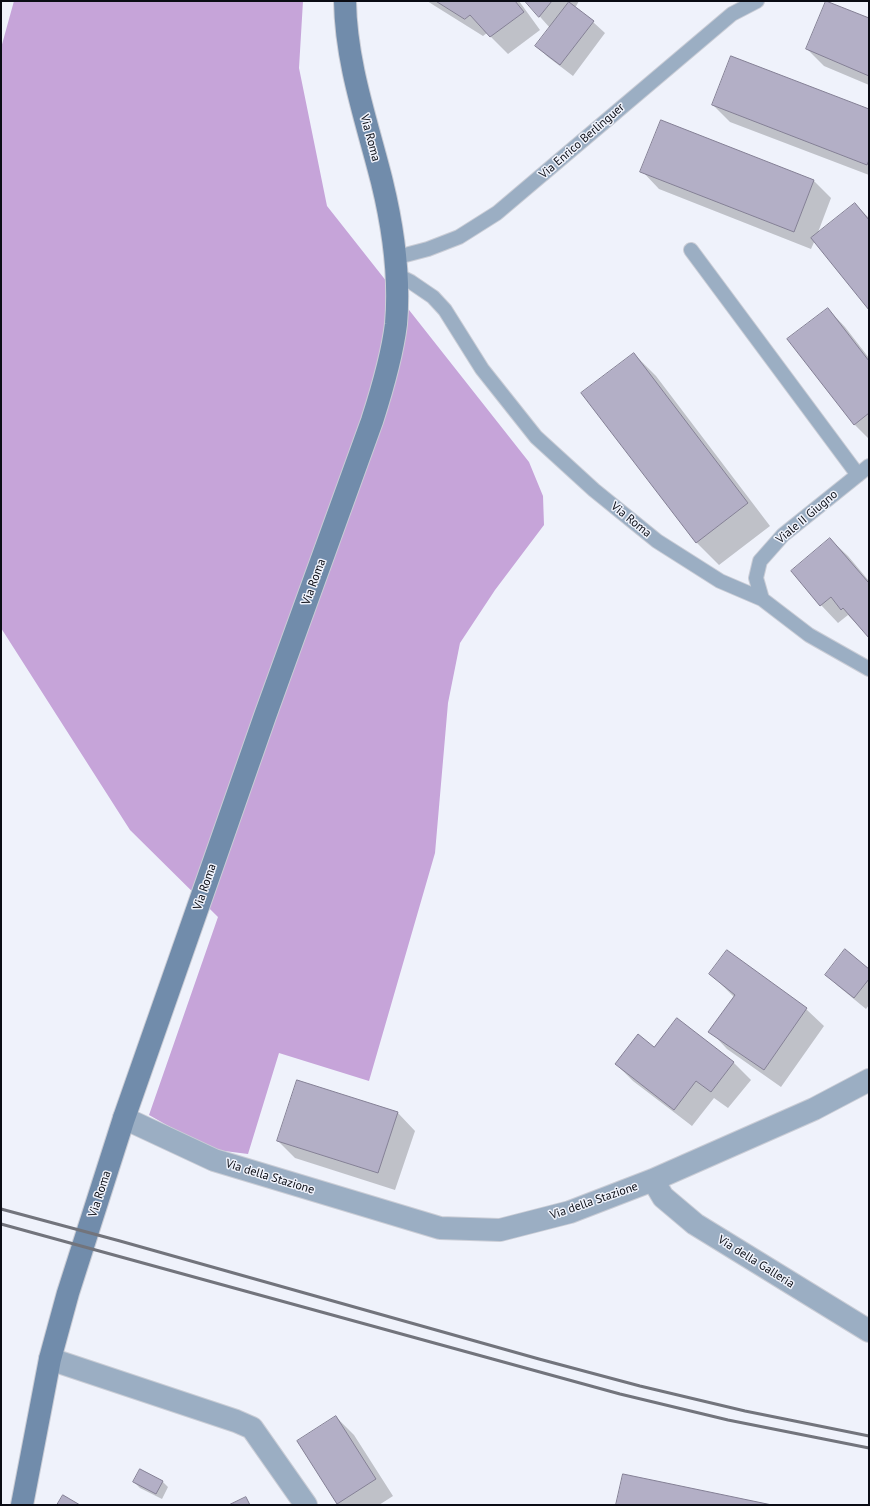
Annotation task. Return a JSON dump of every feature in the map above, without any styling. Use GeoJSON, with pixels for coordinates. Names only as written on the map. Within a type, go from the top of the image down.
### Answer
{"type":"FeatureCollection","features":[{"type":"Feature","properties":{"kind":"street","name":"Via Roma"},"geometry":{"type":"LineString","coordinates":[[22,1505],[50,1359],[68,1293],[124,1118],[374,414],[393,341],[396,312],[395,266],[390,218],[353,72],[346,27],[345,1]]}},
{"type":"Feature","properties":{"kind":"street","name":"Via della Stazione"},"geometry":{"type":"LineString","coordinates":[[124,1118],[214,1160],[440,1228],[500,1230],[570,1212],[653,1180],[814,1109],[869,1080]]}},
{"type":"Feature","properties":{"kind":"street","name":"Via della Galleria"},"geometry":{"type":"LineString","coordinates":[[653,1180],[663,1197],[695,1224],[869,1331]]}},
{"type":"Feature","properties":{"kind":"street"},"geometry":{"type":"LineString","coordinates":[[50,1359],[236,1421],[252,1428],[306,1505]]}},
{"type":"Feature","properties":{"kind":"lane","name":"Via Enrico Berlinguer"},"geometry":{"type":"LineString","coordinates":[[395,266],[428,249],[459,237],[497,213],[732,14],[757,1]]}},
{"type":"Feature","properties":{"kind":"lane"},"geometry":{"type":"LineString","coordinates":[[691,250],[858,475]]}},
{"type":"Feature","properties":{"kind":"lane","name":"Via Roma"},"geometry":{"type":"LineString","coordinates":[[395,266],[411,282],[433,297],[454,324],[482,370],[536,437],[594,490],[657,542],[720,581],[762,600],[809,635],[869,669]]}},
{"type":"Feature","properties":{"kind":"lane","name":"Viale II Giugno"},"geometry":{"type":"LineString","coordinates":[[762,600],[756,578],[760,561],[783,535],[869,466]]}},
{"type":"Feature","properties":{"kind":"shaded area"},"geometry":{"type":"Polygon","coordinates":[[[14,1],[303,1],[299,68],[327,206],[529,462],[543,496],[544,525],[495,590],[460,643],[448,703],[435,853],[369,1081],[279,1053],[248,1154],[209,1149],[149,1115],[218,917],[130,830],[1,628],[1,48],[14,1]]]}},
{"type":"Feature","properties":{"kind":"building"},"geometry":{"type":"Polygon","coordinates":[[[436,1],[515,1],[524,12],[490,37],[470,15],[465,19],[436,1]]]}},
{"type":"Feature","properties":{"kind":"building"},"geometry":{"type":"Polygon","coordinates":[[[525,1],[552,1],[539,17],[525,1]]]}},
{"type":"Feature","properties":{"kind":"building"},"geometry":{"type":"Polygon","coordinates":[[[826,1],[869,18],[869,76],[806,49],[826,1]]]}},
{"type":"Feature","properties":{"kind":"building"},"geometry":{"type":"Polygon","coordinates":[[[569,2],[594,21],[560,65],[535,46],[569,2]]]}},
{"type":"Feature","properties":{"kind":"building"},"geometry":{"type":"Polygon","coordinates":[[[731,56],[869,109],[869,160],[867,165],[712,105],[731,56]]]}},
{"type":"Feature","properties":{"kind":"building"},"geometry":{"type":"Polygon","coordinates":[[[661,120],[814,180],[794,232],[640,172],[661,120]]]}},
{"type":"Feature","properties":{"kind":"building"},"geometry":{"type":"Polygon","coordinates":[[[855,203],[869,220],[869,310],[811,238],[855,203]]]}},
{"type":"Feature","properties":{"kind":"building"},"geometry":{"type":"Polygon","coordinates":[[[828,308],[869,361],[869,413],[854,425],[787,339],[828,308]]]}},
{"type":"Feature","properties":{"kind":"building"},"geometry":{"type":"Polygon","coordinates":[[[634,353],[748,503],[696,543],[581,393],[634,353]]]}},
{"type":"Feature","properties":{"kind":"building"},"geometry":{"type":"Polygon","coordinates":[[[830,538],[868,582],[869,581],[869,638],[843,608],[841,610],[831,597],[820,606],[791,571],[830,538]]]}},
{"type":"Feature","properties":{"kind":"building"},"geometry":{"type":"Polygon","coordinates":[[[845,949],[869,969],[869,979],[854,998],[825,975],[845,949]]]}},
{"type":"Feature","properties":{"kind":"building"},"geometry":{"type":"Polygon","coordinates":[[[727,950],[807,1008],[764,1070],[708,1032],[735,995],[709,974],[727,950]]]}},
{"type":"Feature","properties":{"kind":"building"},"geometry":{"type":"Polygon","coordinates":[[[677,1018],[734,1062],[711,1092],[696,1081],[674,1110],[615,1064],[638,1034],[654,1047],[677,1018]]]}},
{"type":"Feature","properties":{"kind":"building"},"geometry":{"type":"Polygon","coordinates":[[[297,1080],[398,1112],[378,1173],[277,1141],[297,1080]]]}},
{"type":"Feature","properties":{"kind":"building"},"geometry":{"type":"Polygon","coordinates":[[[336,1416],[376,1479],[337,1504],[297,1441],[336,1416]]]}},
{"type":"Feature","properties":{"kind":"building"},"geometry":{"type":"Polygon","coordinates":[[[140,1469],[163,1481],[156,1494],[133,1482],[140,1469]]]}},
{"type":"Feature","properties":{"kind":"building"},"geometry":{"type":"Polygon","coordinates":[[[623,1474],[772,1505],[616,1505],[623,1474]]]}},
{"type":"Feature","properties":{"kind":"building"},"geometry":{"type":"Polygon","coordinates":[[[63,1495],[80,1505],[57,1505],[63,1495]]]}},
{"type":"Feature","properties":{"kind":"building"},"geometry":{"type":"Polygon","coordinates":[[[246,1497],[250,1505],[229,1505],[246,1497]]]}},
{"type":"Feature","properties":{"kind":"railway"},"geometry":{"type":"LineString","coordinates":[[1,1209],[640,1386],[745,1411],[869,1436]]}},
{"type":"Feature","properties":{"kind":"railway"},"geometry":{"type":"LineString","coordinates":[[1,1224],[620,1394],[728,1420],[869,1448]]}}]}
